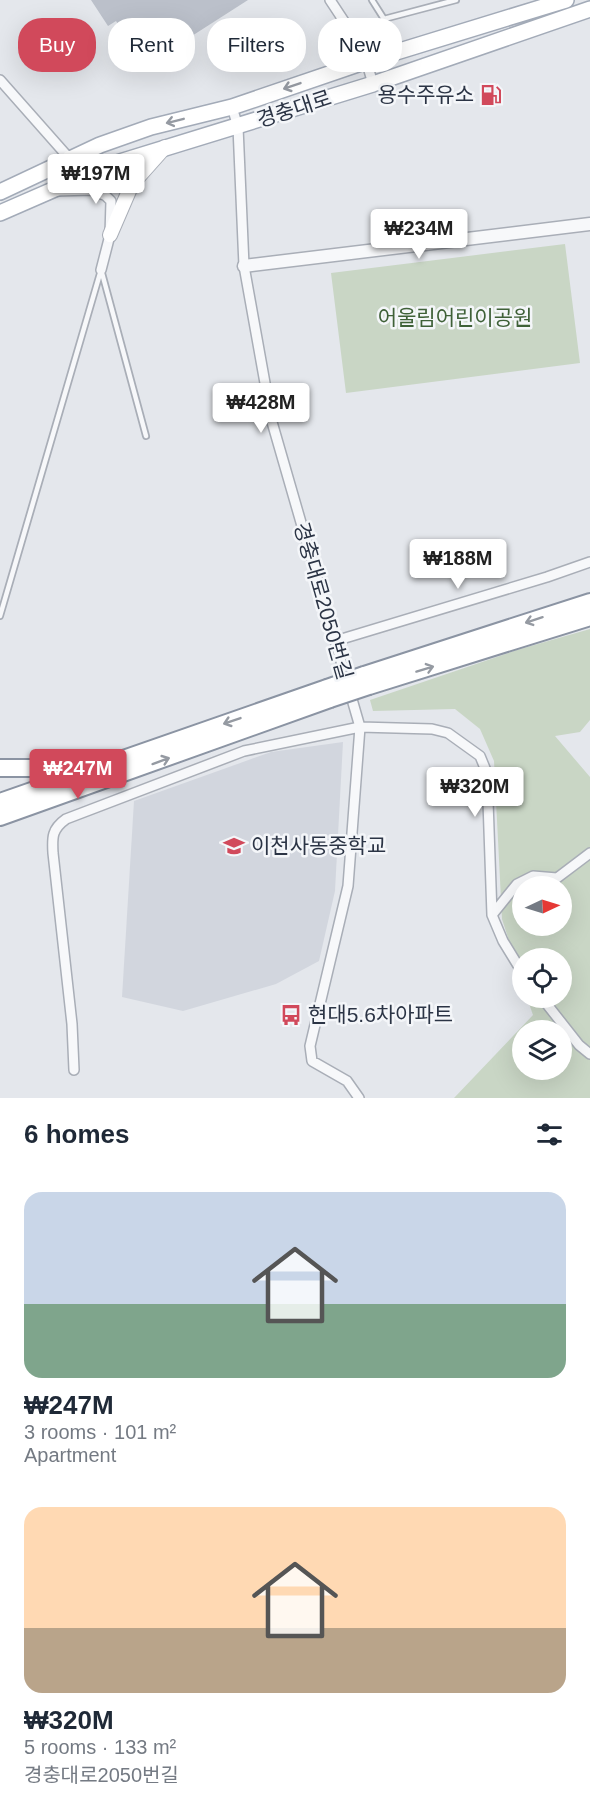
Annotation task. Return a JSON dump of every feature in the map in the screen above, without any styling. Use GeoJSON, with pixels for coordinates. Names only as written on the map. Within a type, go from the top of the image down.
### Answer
{"type":"FeatureCollection","features":[{"type":"Feature","properties":{"kind":"highway"},"geometry":{"type":"LineString","coordinates":[[0,802],[134,755],[367,681],[590,602]]}},
{"type":"Feature","properties":{"kind":"highway"},"geometry":{"type":"LineString","coordinates":[[367,681],[590,618]]}},
{"type":"Feature","properties":{"kind":"highway"},"geometry":{"type":"LineString","coordinates":[[0,817],[66,795],[328,694]]}},
{"type":"Feature","properties":{"kind":"highway"},"geometry":{"type":"LineString","coordinates":[[0,768],[50,768],[134,755]]}},
{"type":"Feature","properties":{"kind":"highway"},"geometry":{"type":"LineString","coordinates":[[0,825],[66,795]]}},
{"type":"Feature","properties":{"kind":"main road","name":"경충대로"},"geometry":{"type":"LineString","coordinates":[[402,50],[566,0]]}},
{"type":"Feature","properties":{"kind":"main road","name":"경충대로"},"geometry":{"type":"LineString","coordinates":[[0,213],[83,174],[373,84],[590,9]]}},
{"type":"Feature","properties":{"kind":"main road","name":"경충대로"},"geometry":{"type":"LineString","coordinates":[[0,192],[69,158],[150,127],[232,106],[334,72]]}},
{"type":"Feature","properties":{"kind":"main road"},"geometry":{"type":"LineString","coordinates":[[110,235],[132,184],[165,147]]}},
{"type":"Feature","properties":{"kind":"main road"},"geometry":{"type":"LineString","coordinates":[[69,158],[83,174]]}},
{"type":"Feature","properties":{"kind":"street"},"geometry":{"type":"LineString","coordinates":[[330,0],[342,18]]}},
{"type":"Feature","properties":{"kind":"street"},"geometry":{"type":"LineString","coordinates":[[370,72],[373,84]]}},
{"type":"Feature","properties":{"kind":"street"},"geometry":{"type":"LineString","coordinates":[[0,80],[69,158]]}},
{"type":"Feature","properties":{"kind":"street","name":"경충대로2050번길"},"geometry":{"type":"LineString","coordinates":[[232,106],[238,127],[244,266],[272,422],[360,727]]}},
{"type":"Feature","properties":{"kind":"street"},"geometry":{"type":"LineString","coordinates":[[83,174],[111,201],[110,235],[101,270]]}},
{"type":"Feature","properties":{"kind":"street"},"geometry":{"type":"LineString","coordinates":[[48,190],[92,190],[106,196]]}},
{"type":"Feature","properties":{"kind":"street"},"geometry":{"type":"LineString","coordinates":[[244,266],[590,224]]}},
{"type":"Feature","properties":{"kind":"street"},"geometry":{"type":"LineString","coordinates":[[334,641],[590,562]]}},
{"type":"Feature","properties":{"kind":"street"},"geometry":{"type":"LineString","coordinates":[[359,1098],[347,1082],[312,1061],[310,1046],[348,886],[360,727]]}},
{"type":"Feature","properties":{"kind":"street"},"geometry":{"type":"LineString","coordinates":[[74,1070],[72,1024],[53,853],[52,835],[56,825],[66,819],[244,751],[360,727],[432,729],[448,733],[480,756],[487,773],[492,915],[512,956]]}},
{"type":"Feature","properties":{"kind":"street"},"geometry":{"type":"LineString","coordinates":[[492,915],[517,884],[533,876],[557,878],[590,853]]}},
{"type":"Feature","properties":{"kind":"street"},"geometry":{"type":"LineString","coordinates":[[550,1008],[579,1045],[590,1054]]}},
{"type":"Feature","properties":{"kind":"lane"},"geometry":{"type":"LineString","coordinates":[[372,0],[384,19],[456,0]]}},
{"type":"Feature","properties":{"kind":"lane"},"geometry":{"type":"LineString","coordinates":[[101,270],[146,436]]}},
{"type":"Feature","properties":{"kind":"lane"},"geometry":{"type":"LineString","coordinates":[[0,616],[101,270]]}},
{"type":"Feature","properties":{"kind":"shaded area","name":"이천사동중학교"},"geometry":{"type":"Polygon","coordinates":[[[343,742],[335,891],[319,961],[276,984],[183,1011],[122,997],[134,801],[271,752],[343,742]]]}},
{"type":"Feature","properties":{"kind":"green space","name":"어울림어린이공원"},"geometry":{"type":"Polygon","coordinates":[[[565,244],[580,363],[346,393],[331,273],[565,244]]]}},
{"type":"Feature","properties":{"kind":"green space"},"geometry":{"type":"Polygon","coordinates":[[[590,629],[590,720],[580,732],[555,736],[590,777],[590,1098],[454,1098],[512,1037],[512,1080],[572,1080],[572,1020],[528,1020],[533,1015],[531,1008],[572,1008],[572,948],[512,948],[512,950],[502,919],[494,761],[480,729],[455,709],[373,711],[370,700],[517,650],[590,629]]]}},
{"type":"Feature","properties":{"kind":"building"},"geometry":{"type":"Polygon","coordinates":[[[91,0],[248,0],[220,18],[207,18],[207,26],[195,34],[195,18],[108,18],[108,26],[91,0]]]}},
{"type":"Feature","properties":{"kind":"place","name":"용수주유소"},"geometry":{"type":"Point","coordinates":[491,95]}},
{"type":"Feature","properties":{"kind":"place","name":"이천사동중학교"},"geometry":{"type":"Point","coordinates":[234,846]}},
{"type":"Feature","properties":{"kind":"place","name":"현대5.6차아파트"},"geometry":{"type":"Point","coordinates":[291,1015]}}]}
